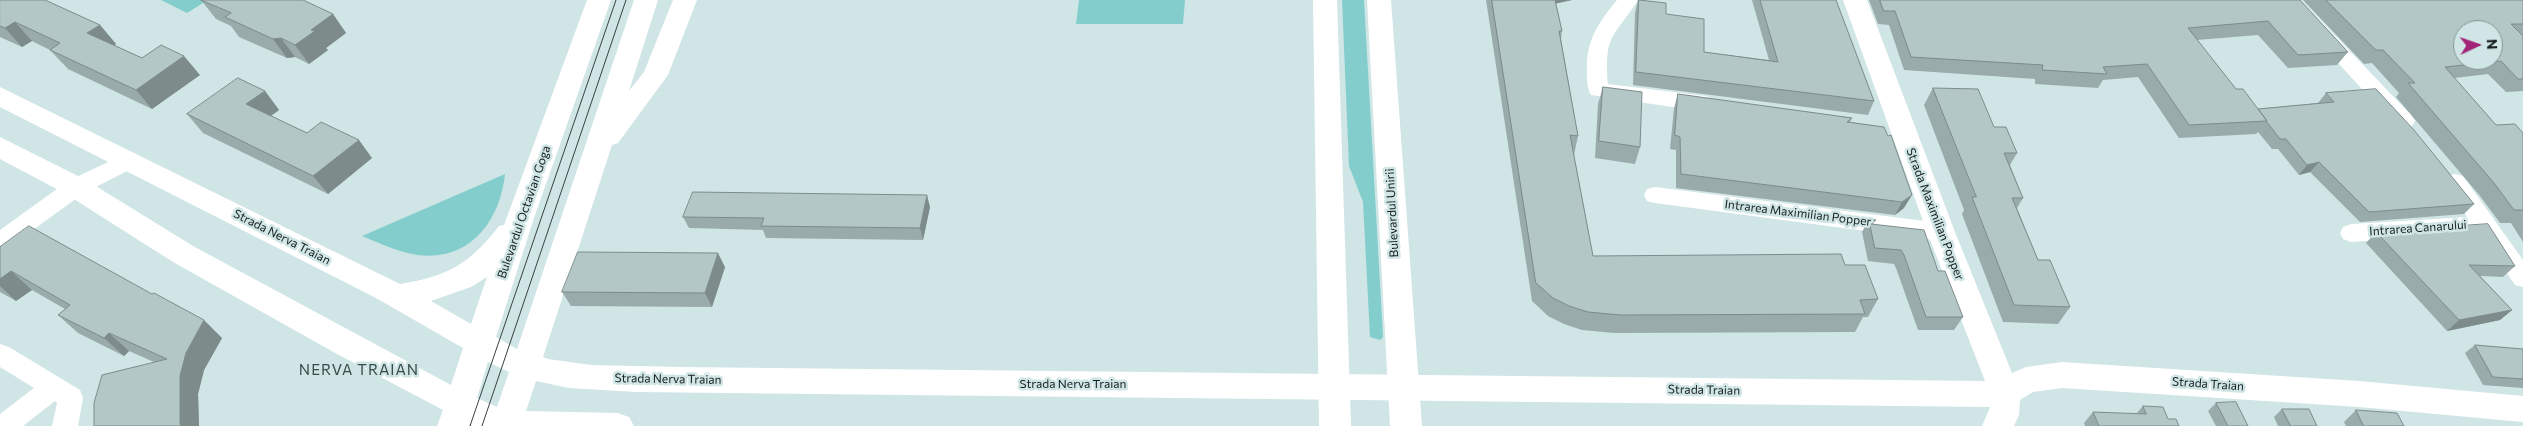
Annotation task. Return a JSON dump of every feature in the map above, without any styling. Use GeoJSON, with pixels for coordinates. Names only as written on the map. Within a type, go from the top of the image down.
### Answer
{"type":"FeatureCollection","features":[{"type":"Feature","properties":{"kind":"main road","name":"Bulevardul Octavian Goga"},"geometry":{"type":"LineString","coordinates":[[456,415],[520,218],[600,0]]}},
{"type":"Feature","properties":{"kind":"main road"},"geometry":{"type":"LineString","coordinates":[[506,425],[646,0]]}},
{"type":"Feature","properties":{"kind":"main road"},"geometry":{"type":"LineString","coordinates":[[594,156],[655,75],[685,0]]}},
{"type":"Feature","properties":{"kind":"main road"},"geometry":{"type":"LineString","coordinates":[[1325,0],[1335,426]]}},
{"type":"Feature","properties":{"kind":"main road","name":"Bulevardul Unirii"},"geometry":{"type":"LineString","coordinates":[[1379,0],[1406,426]]}},
{"type":"Feature","properties":{"kind":"main road","name":"Strada Maximilian Popper"},"geometry":{"type":"LineString","coordinates":[[1855,0],[1893,128],[1941,232],[2005,394]]}},
{"type":"Feature","properties":{"kind":"main road","name":"Strada Nerva Traian"},"geometry":{"type":"LineString","coordinates":[[0,96],[397,296],[526,366],[572,377],[681,380],[1404,386]]}},
{"type":"Feature","properties":{"kind":"main road"},"geometry":{"type":"LineString","coordinates":[[0,147],[76,187],[182,254],[347,345],[456,415],[485,417],[506,425],[618,426]]}},
{"type":"Feature","properties":{"kind":"main road"},"geometry":{"type":"LineString","coordinates":[[397,296],[453,285],[473,273],[503,242],[520,218]]}},
{"type":"Feature","properties":{"kind":"main road"},"geometry":{"type":"LineString","coordinates":[[1987,348],[2012,366],[2048,376]]}},
{"type":"Feature","properties":{"kind":"main road","name":"Strada Traian"},"geometry":{"type":"LineString","coordinates":[[1404,386],[2005,394],[2026,380],[2048,376],[2124,378],[2416,399],[2523,409]]}},
{"type":"Feature","properties":{"kind":"main road"},"geometry":{"type":"LineString","coordinates":[[1998,426],[2002,422],[2005,394]]}},
{"type":"Feature","properties":{"kind":"main road","name":"Strada Traian"},"geometry":{"type":"LineString","coordinates":[[2416,399],[2503,426]]}},
{"type":"Feature","properties":{"kind":"street"},"geometry":{"type":"LineString","coordinates":[[1628,0],[1598,40],[1596,58],[1598,90],[1726,106]]}},
{"type":"Feature","properties":{"kind":"street"},"geometry":{"type":"LineString","coordinates":[[2290,0],[2374,87],[2418,137]]}},
{"type":"Feature","properties":{"kind":"street"},"geometry":{"type":"LineString","coordinates":[[0,242],[76,187],[129,160]]}},
{"type":"Feature","properties":{"kind":"street"},"geometry":{"type":"LineString","coordinates":[[2440,164],[2486,224],[2523,278]]}},
{"type":"Feature","properties":{"kind":"street","name":"Intrarea Maximilian Popper"},"geometry":{"type":"LineString","coordinates":[[1655,195],[1941,232]]}},
{"type":"Feature","properties":{"kind":"street","name":"Intrarea Canarului"},"geometry":{"type":"LineString","coordinates":[[2351,233],[2486,224]]}},
{"type":"Feature","properties":{"kind":"street"},"geometry":{"type":"LineString","coordinates":[[0,354],[71,398],[65,426]]}},
{"type":"Feature","properties":{"kind":"street"},"geometry":{"type":"LineString","coordinates":[[4,426],[54,387]]}},
{"type":"Feature","properties":{"kind":"street","name":"Strada Maximilian Popper"},"geometry":{"type":"LineString","coordinates":[[2005,394],[2018,426]]}},
{"type":"Feature","properties":{"kind":"shaded area"},"geometry":{"type":"Polygon","coordinates":[[[161,0],[208,0],[187,13],[161,0]]]}},
{"type":"Feature","properties":{"kind":"shaded area"},"geometry":{"type":"Polygon","coordinates":[[[1079,0],[1185,0],[1183,24],[1076,24],[1079,0]]]}},
{"type":"Feature","properties":{"kind":"shaded area"},"geometry":{"type":"Polygon","coordinates":[[[1342,0],[1364,0],[1383,337],[1380,340],[1370,337],[1363,202],[1349,166],[1342,0]]]}},
{"type":"Feature","properties":{"kind":"shaded area"},"geometry":{"type":"Polygon","coordinates":[[[505,174],[502,192],[489,223],[479,235],[466,245],[452,252],[436,255],[410,254],[362,236],[505,174]]]}},
{"type":"Feature","properties":{"kind":"building"},"geometry":{"type":"Polygon","coordinates":[[[0,0],[45,0],[100,25],[87,33],[142,58],[161,45],[184,56],[136,90],[50,50],[60,43],[15,22],[5,28],[0,26],[0,0]]]}},
{"type":"Feature","properties":{"kind":"building"},"geometry":{"type":"Polygon","coordinates":[[[201,0],[303,0],[333,14],[311,30],[315,31],[295,45],[281,38],[273,39],[225,17],[231,13],[201,0]]]}},
{"type":"Feature","properties":{"kind":"building"},"geometry":{"type":"Polygon","coordinates":[[[1492,0],[1555,0],[1562,31],[1559,31],[1578,136],[1570,135],[1593,256],[1841,254],[1845,265],[1865,265],[1878,299],[1860,300],[1865,314],[1620,315],[1588,312],[1553,298],[1536,283],[1492,0]]]}},
{"type":"Feature","properties":{"kind":"building"},"geometry":{"type":"Polygon","coordinates":[[[1639,0],[1666,3],[1666,14],[1704,19],[1704,52],[1778,62],[1760,0],[1836,0],[1874,101],[1636,72],[1639,0]]]}},
{"type":"Feature","properties":{"kind":"building"},"geometry":{"type":"Polygon","coordinates":[[[1880,0],[2300,0],[2348,52],[2298,55],[2268,21],[2188,28],[2236,89],[2243,89],[2267,121],[2189,125],[2147,64],[2103,67],[2107,74],[2042,70],[2043,65],[1911,57],[1895,11],[1884,11],[1880,0]]]}},
{"type":"Feature","properties":{"kind":"building"},"geometry":{"type":"Polygon","coordinates":[[[2326,0],[2523,0],[2523,24],[2511,24],[2523,36],[2523,79],[2518,79],[2503,63],[2503,20],[2453,20],[2453,66],[2445,67],[2496,125],[2515,124],[2523,133],[2523,210],[2514,210],[2494,183],[2408,83],[2415,83],[2383,50],[2376,50],[2326,0]]]}},
{"type":"Feature","properties":{"kind":"building"},"geometry":{"type":"Polygon","coordinates":[[[238,78],[265,91],[246,104],[307,133],[321,122],[359,140],[313,176],[187,114],[238,78]]]}},
{"type":"Feature","properties":{"kind":"building"},"geometry":{"type":"Polygon","coordinates":[[[1603,87],[1642,92],[1640,147],[1599,141],[1603,87]]]}},
{"type":"Feature","properties":{"kind":"building"},"geometry":{"type":"Polygon","coordinates":[[[1933,88],[1978,89],[1994,127],[2006,127],[2017,153],[2004,153],[2023,198],[2012,198],[2038,260],[2050,260],[2070,307],[2014,305],[1972,197],[1976,197],[1933,88]]]}},
{"type":"Feature","properties":{"kind":"building"},"geometry":{"type":"Polygon","coordinates":[[[2376,89],[2414,130],[2474,204],[2369,212],[2319,162],[2307,165],[2286,139],[2280,139],[2258,109],[2334,102],[2326,93],[2376,89]]]}},
{"type":"Feature","properties":{"kind":"building"},"geometry":{"type":"Polygon","coordinates":[[[1678,94],[1852,118],[1847,122],[1884,127],[1888,136],[1891,135],[1912,195],[1902,202],[1681,174],[1680,137],[1675,135],[1678,94]]]}},
{"type":"Feature","properties":{"kind":"building"},"geometry":{"type":"Polygon","coordinates":[[[693,192],[927,195],[920,228],[761,226],[764,218],[683,217],[693,192]]]}},
{"type":"Feature","properties":{"kind":"building"},"geometry":{"type":"Polygon","coordinates":[[[1869,219],[1876,220],[1871,224],[1924,230],[1938,271],[1945,271],[1963,317],[1926,317],[1904,255],[1901,250],[1875,248],[1869,219]]]}},
{"type":"Feature","properties":{"kind":"building"},"geometry":{"type":"Polygon","coordinates":[[[2488,224],[2515,266],[2469,265],[2512,310],[2459,320],[2376,232],[2488,224]]]}},
{"type":"Feature","properties":{"kind":"building"},"geometry":{"type":"Polygon","coordinates":[[[29,226],[152,294],[154,293],[204,320],[186,353],[180,376],[181,426],[94,426],[94,403],[102,375],[167,359],[109,333],[104,338],[58,315],[70,305],[11,271],[0,279],[0,247],[29,226]]]}},
{"type":"Feature","properties":{"kind":"building"},"geometry":{"type":"Polygon","coordinates":[[[578,252],[718,253],[705,293],[562,292],[578,252]]]}},
{"type":"Feature","properties":{"kind":"building"},"geometry":{"type":"Polygon","coordinates":[[[2475,345],[2523,349],[2523,379],[2493,377],[2475,345]]]}},
{"type":"Feature","properties":{"kind":"building"},"geometry":{"type":"Polygon","coordinates":[[[2236,402],[2248,426],[2228,426],[2216,403],[2236,402]]]}},
{"type":"Feature","properties":{"kind":"building"},"geometry":{"type":"Polygon","coordinates":[[[2143,406],[2163,407],[2168,419],[2176,419],[2179,426],[2099,426],[2093,412],[2146,414],[2143,406]]]}},
{"type":"Feature","properties":{"kind":"building"},"geometry":{"type":"Polygon","coordinates":[[[2282,409],[2309,409],[2317,426],[2291,426],[2282,409]]]}},
{"type":"Feature","properties":{"kind":"building"},"geometry":{"type":"Polygon","coordinates":[[[2356,410],[2397,413],[2404,426],[2364,426],[2356,410]]]}},
{"type":"Feature","properties":{"kind":"tram line"},"geometry":{"type":"LineString","coordinates":[[470,426],[616,0]]}},
{"type":"Feature","properties":{"kind":"tram line"},"geometry":{"type":"LineString","coordinates":[[482,426],[626,0]]}},
{"type":"Feature","properties":{"kind":"district","name":"NERVA TRAIAN"},"geometry":{"type":"Point","coordinates":[359,370]}}]}
